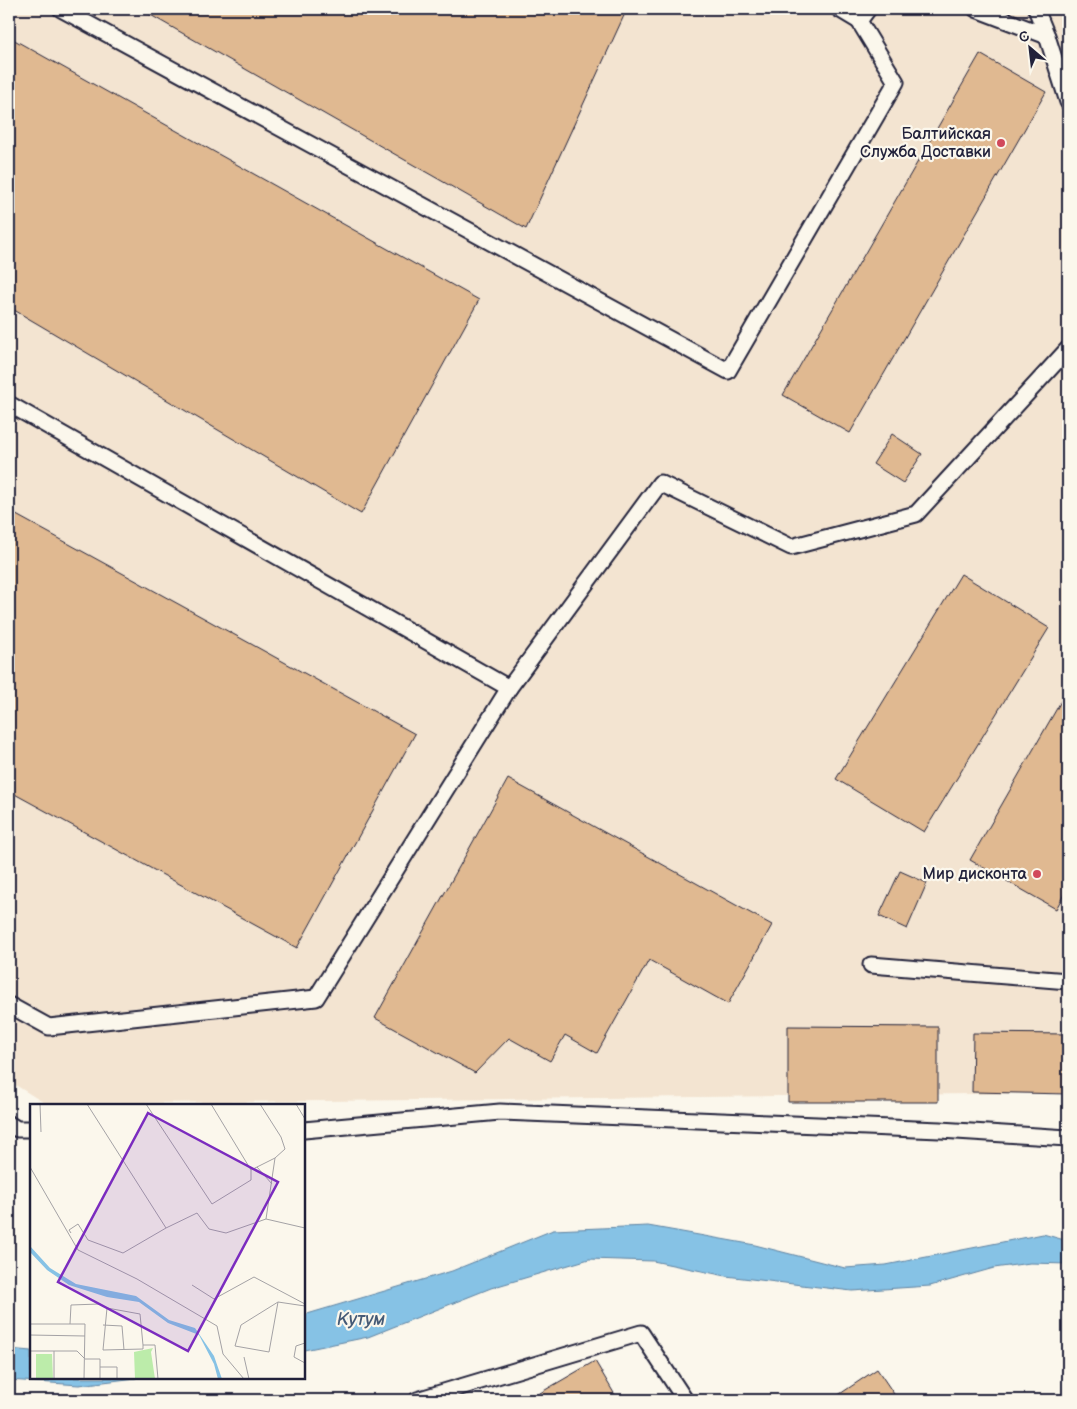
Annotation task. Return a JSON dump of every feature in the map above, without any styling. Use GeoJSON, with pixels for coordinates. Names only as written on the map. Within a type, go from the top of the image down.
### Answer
{"type":"FeatureCollection","features":[{"type":"Feature","properties":{"kind":"lane"},"geometry":{"type":"LineString","coordinates":[[61,9],[728,371],[896,82],[864,15],[839,9]]}},
{"type":"Feature","properties":{"kind":"lane"},"geometry":{"type":"LineString","coordinates":[[976,9],[1047,36]]}},
{"type":"Feature","properties":{"kind":"lane"},"geometry":{"type":"LineString","coordinates":[[1036,9],[1047,36],[1068,102]]}},
{"type":"Feature","properties":{"kind":"lane"},"geometry":{"type":"LineString","coordinates":[[9,1005],[49,1027],[316,998],[509,688],[660,483],[791,547],[916,514],[1068,349]]}},
{"type":"Feature","properties":{"kind":"lane"},"geometry":{"type":"LineString","coordinates":[[9,404],[509,688]]}},
{"type":"Feature","properties":{"kind":"lane"},"geometry":{"type":"LineString","coordinates":[[871,965],[1068,981]]}},
{"type":"Feature","properties":{"kind":"lane"},"geometry":{"type":"LineString","coordinates":[[305,1130],[500,1112],[940,1130],[1068,1138]]}},
{"type":"Feature","properties":{"kind":"lane"},"geometry":{"type":"LineString","coordinates":[[9,1124],[17,1129],[30,1129]]}},
{"type":"Feature","properties":{"kind":"lane"},"geometry":{"type":"LineString","coordinates":[[417,1400],[641,1333],[685,1400]]}},
{"type":"Feature","properties":{"kind":"shaded area"},"geometry":{"type":"Polygon","coordinates":[[[9,9],[1068,9],[1068,1093],[46,1104],[9,1081],[9,9]]]}},
{"type":"Feature","properties":{"kind":"water","name":"Кутум"},"geometry":{"type":"Polygon","coordinates":[[[648,1226],[755,1245],[845,1268],[886,1265],[1043,1234],[1068,1241],[1068,1264],[1030,1263],[994,1268],[930,1286],[852,1291],[726,1276],[653,1261],[589,1259],[491,1288],[368,1337],[305,1350],[305,1315],[452,1271],[553,1230],[648,1226]]]}},
{"type":"Feature","properties":{"kind":"water"},"geometry":{"type":"Polygon","coordinates":[[[9,1349],[30,1351],[30,1379],[128,1379],[79,1385],[9,1380],[9,1349]]]}},
{"type":"Feature","properties":{"kind":"building"},"geometry":{"type":"Polygon","coordinates":[[[140,9],[627,9],[526,229],[140,9]]]}},
{"type":"Feature","properties":{"kind":"building"},"geometry":{"type":"Polygon","coordinates":[[[9,37],[479,300],[361,514],[9,307],[9,37]]]}},
{"type":"Feature","properties":{"kind":"building"},"geometry":{"type":"Polygon","coordinates":[[[980,54],[1046,92],[850,433],[783,395],[980,54]]]}},
{"type":"Feature","properties":{"kind":"building"},"geometry":{"type":"Polygon","coordinates":[[[892,434],[922,454],[903,483],[873,464],[892,434]]]}},
{"type":"Feature","properties":{"kind":"building"},"geometry":{"type":"Polygon","coordinates":[[[9,511],[415,734],[297,948],[9,791],[9,511]]]}},
{"type":"Feature","properties":{"kind":"building"},"geometry":{"type":"Polygon","coordinates":[[[961,574],[1049,628],[924,832],[836,779],[961,574]]]}},
{"type":"Feature","properties":{"kind":"building"},"geometry":{"type":"Polygon","coordinates":[[[1068,689],[1068,887],[1056,909],[970,860],[1068,689]]]}},
{"type":"Feature","properties":{"kind":"building"},"geometry":{"type":"Polygon","coordinates":[[[508,779],[772,925],[728,1004],[649,960],[597,1053],[565,1035],[550,1061],[509,1038],[475,1073],[375,1018],[508,779]]]}},
{"type":"Feature","properties":{"kind":"building"},"geometry":{"type":"Polygon","coordinates":[[[900,871],[927,883],[907,929],[879,916],[900,871]]]}},
{"type":"Feature","properties":{"kind":"building"},"geometry":{"type":"Polygon","coordinates":[[[788,1026],[938,1027],[938,1102],[788,1102],[788,1026]]]}},
{"type":"Feature","properties":{"kind":"building"},"geometry":{"type":"Polygon","coordinates":[[[973,1033],[1068,1034],[1068,1094],[972,1092],[973,1033]]]}},
{"type":"Feature","properties":{"kind":"building"},"geometry":{"type":"Polygon","coordinates":[[[595,1361],[618,1400],[528,1400],[595,1361]]]}},
{"type":"Feature","properties":{"kind":"building"},"geometry":{"type":"Polygon","coordinates":[[[877,1369],[898,1400],[831,1400],[877,1369]]]}},
{"type":"Feature","properties":{"kind":"place","name":"Балтийская Служба Доставки"},"geometry":{"type":"Point","coordinates":[1001,143]}},
{"type":"Feature","properties":{"kind":"place","name":"Мир дисконта"},"geometry":{"type":"Point","coordinates":[1037,874]}}]}
